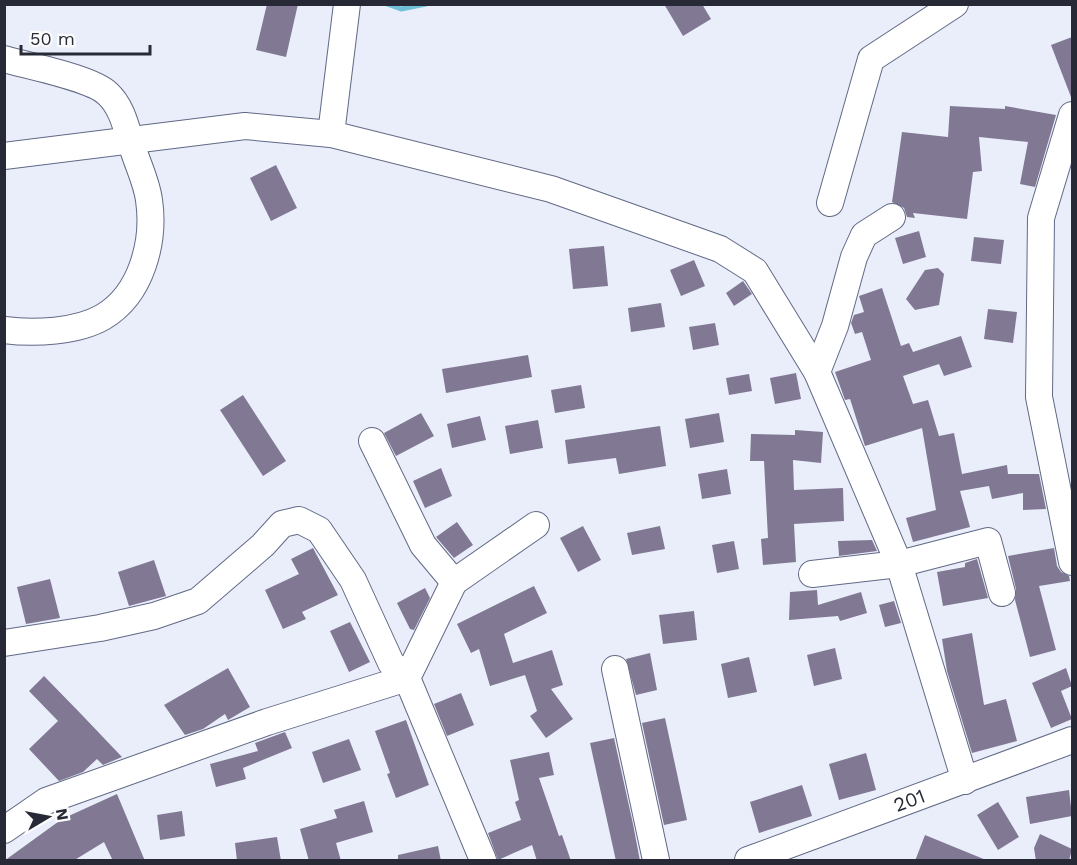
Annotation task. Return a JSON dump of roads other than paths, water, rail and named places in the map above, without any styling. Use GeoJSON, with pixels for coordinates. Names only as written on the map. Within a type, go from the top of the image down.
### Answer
{"type":"FeatureCollection","features":[{"type":"Feature","properties":{"kind":"street"},"geometry":{"type":"LineString","coordinates":[[331,134],[347,4]]}},
{"type":"Feature","properties":{"kind":"street"},"geometry":{"type":"LineString","coordinates":[[830,202],[870,59],[955,4]]}},
{"type":"Feature","properties":{"kind":"street"},"geometry":{"type":"LineString","coordinates":[[4,59],[74,77],[108,93],[122,115],[149,199],[150,236],[142,266],[129,294],[103,317],[65,329],[28,333],[4,330]]}},
{"type":"Feature","properties":{"kind":"street"},"geometry":{"type":"LineString","coordinates":[[1072,115],[1041,218],[1039,397],[1072,562]]}},
{"type":"Feature","properties":{"kind":"street"},"geometry":{"type":"LineString","coordinates":[[4,156],[245,126],[331,134],[551,189],[720,249],[755,271],[817,372],[899,564],[965,781]]}},
{"type":"Feature","properties":{"kind":"street"},"geometry":{"type":"LineString","coordinates":[[817,372],[835,326],[854,257],[864,235],[892,216]]}},
{"type":"Feature","properties":{"kind":"street"},"geometry":{"type":"LineString","coordinates":[[372,441],[423,545],[454,582]]}},
{"type":"Feature","properties":{"kind":"street"},"geometry":{"type":"LineString","coordinates":[[4,643],[100,628],[154,616],[198,601],[263,545],[282,524],[299,520],[319,530],[353,580],[391,663],[407,678],[483,861]]}},
{"type":"Feature","properties":{"kind":"street"},"geometry":{"type":"LineString","coordinates":[[4,830],[46,801],[267,722],[407,678],[454,582],[536,525]]}},
{"type":"Feature","properties":{"kind":"street"},"geometry":{"type":"LineString","coordinates":[[812,574],[899,564],[988,541],[1002,593]]}},
{"type":"Feature","properties":{"kind":"street"},"geometry":{"type":"LineString","coordinates":[[615,669],[656,861]]}},
{"type":"Feature","properties":{"kind":"street","name":"201"},"geometry":{"type":"LineString","coordinates":[[748,861],[1072,740]]}},
{"type":"Feature","properties":{"kind":"waterway"},"geometry":{"type":"LineString","coordinates":[[387,4],[401,9],[426,4]]}}]}
